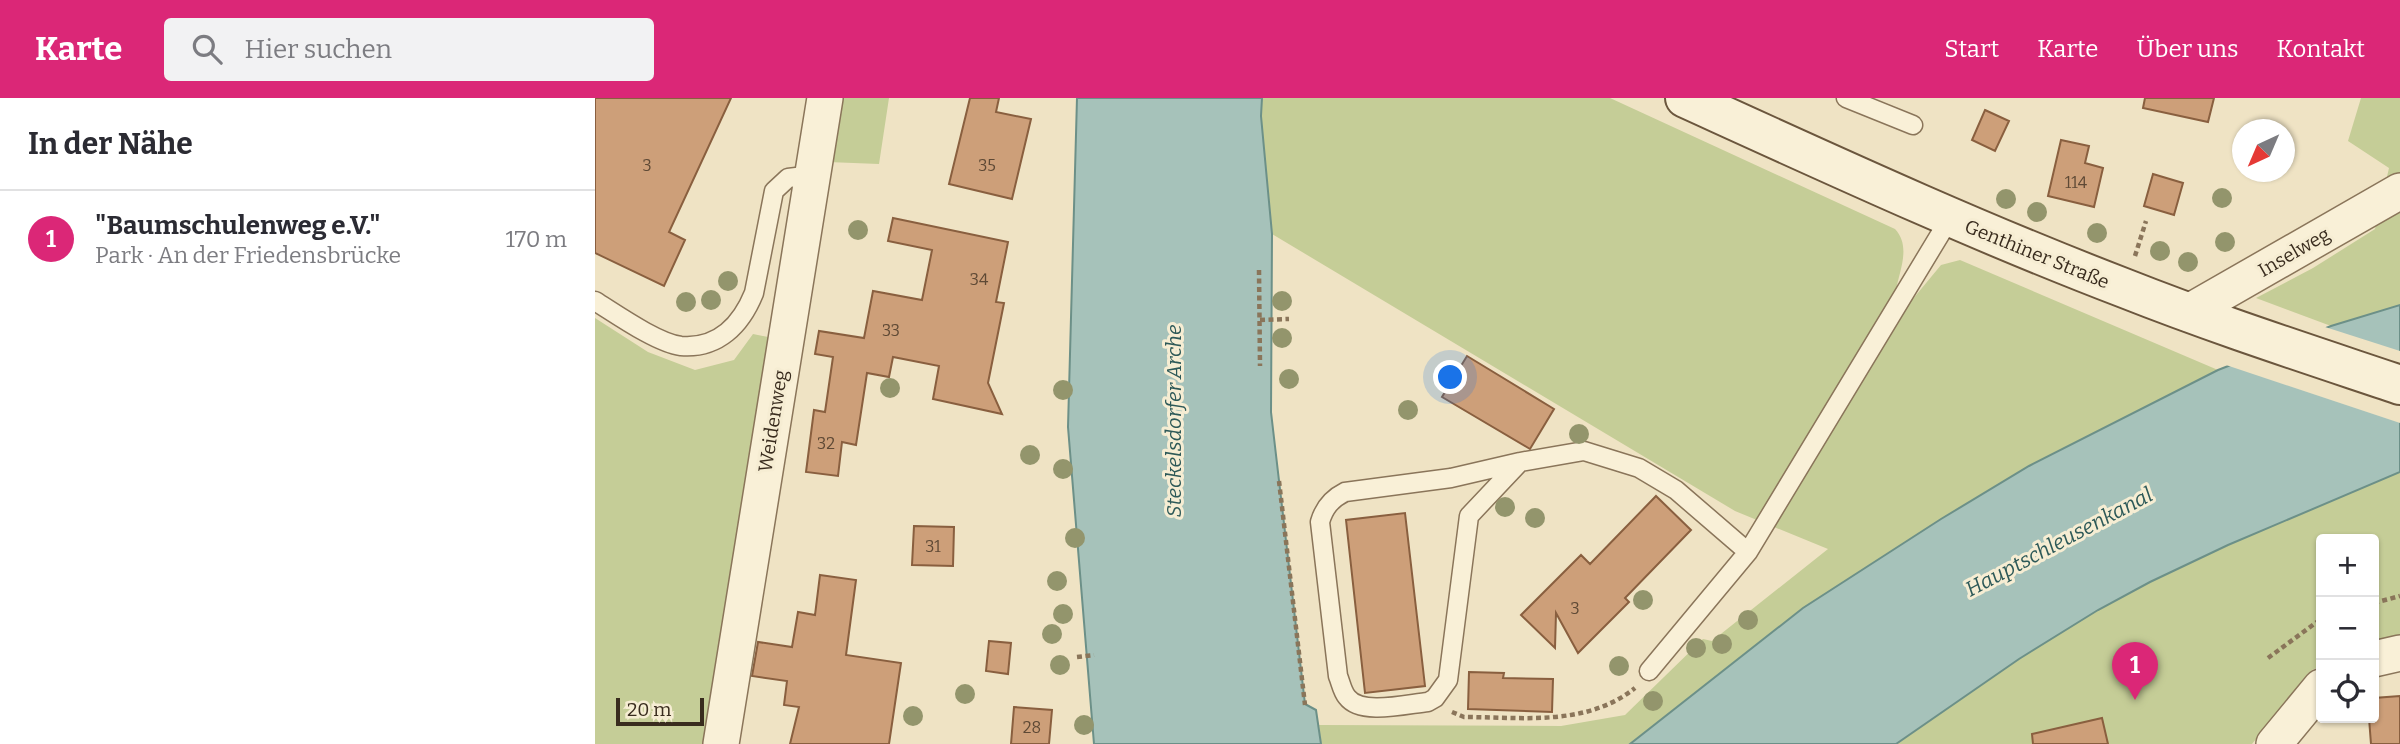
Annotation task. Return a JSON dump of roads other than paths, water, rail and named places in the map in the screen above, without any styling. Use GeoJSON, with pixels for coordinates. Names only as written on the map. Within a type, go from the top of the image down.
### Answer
{"type":"FeatureCollection","features":[{"type":"Feature","properties":{"kind":"main road","name":"Genthiner Straße"},"geometry":{"type":"LineString","coordinates":[[1685,98],[1950,218],[2187,313],[2400,385]]}},
{"type":"Feature","properties":{"kind":"street","name":"Weidenweg"},"geometry":{"type":"LineString","coordinates":[[721,744],[824,98]]}},
{"type":"Feature","properties":{"kind":"street","name":"Inselweg"},"geometry":{"type":"LineString","coordinates":[[2187,313],[2400,191]]}},
{"type":"Feature","properties":{"kind":"street"},"geometry":{"type":"LineString","coordinates":[[2379,658],[2400,653]]}},
{"type":"Feature","properties":{"kind":"street"},"geometry":{"type":"LineString","coordinates":[[2274,744],[2316,693]]}},
{"type":"Feature","properties":{"kind":"lane"},"geometry":{"type":"LineString","coordinates":[[1846,98],[1913,125]]}},
{"type":"Feature","properties":{"kind":"lane"},"geometry":{"type":"LineString","coordinates":[[595,301],[633,325],[681,346],[714,341],[739,322],[748,308],[754,293],[774,191],[788,178],[813,175]]}},
{"type":"Feature","properties":{"kind":"lane"},"geometry":{"type":"LineString","coordinates":[[1649,671],[1748,552],[1950,218]]}},
{"type":"Feature","properties":{"kind":"lane"},"geometry":{"type":"LineString","coordinates":[[1520,462],[1469,516],[1448,680],[1435,698],[1428,702],[1366,708],[1353,704],[1345,695],[1338,676],[1320,522],[1324,510],[1334,497],[1345,492],[1451,478],[1520,462],[1584,451],[1639,468],[1676,490],[1748,552]]}},
{"type":"Feature","properties":{"kind":"water","name":"Steckelsdorfer Arche"},"geometry":{"type":"Polygon","coordinates":[[[1077,98],[1262,98],[1261,116],[1272,234],[1271,412],[1305,704],[1316,710],[1321,744],[1094,744],[1068,427],[1077,98]]]}},
{"type":"Feature","properties":{"kind":"water","name":"Hauptschleusenkanal"},"geometry":{"type":"Polygon","coordinates":[[[2400,305],[2400,472],[2228,545],[2098,610],[2019,659],[1896,744],[1630,744],[1803,608],[2029,466],[2218,370],[2331,326],[2400,305]]]}},
{"type":"Feature","properties":{"kind":"place","name":"\"Baumschulenweg e.V.\""},"geometry":{"type":"Point","coordinates":[2135,700]}}]}
